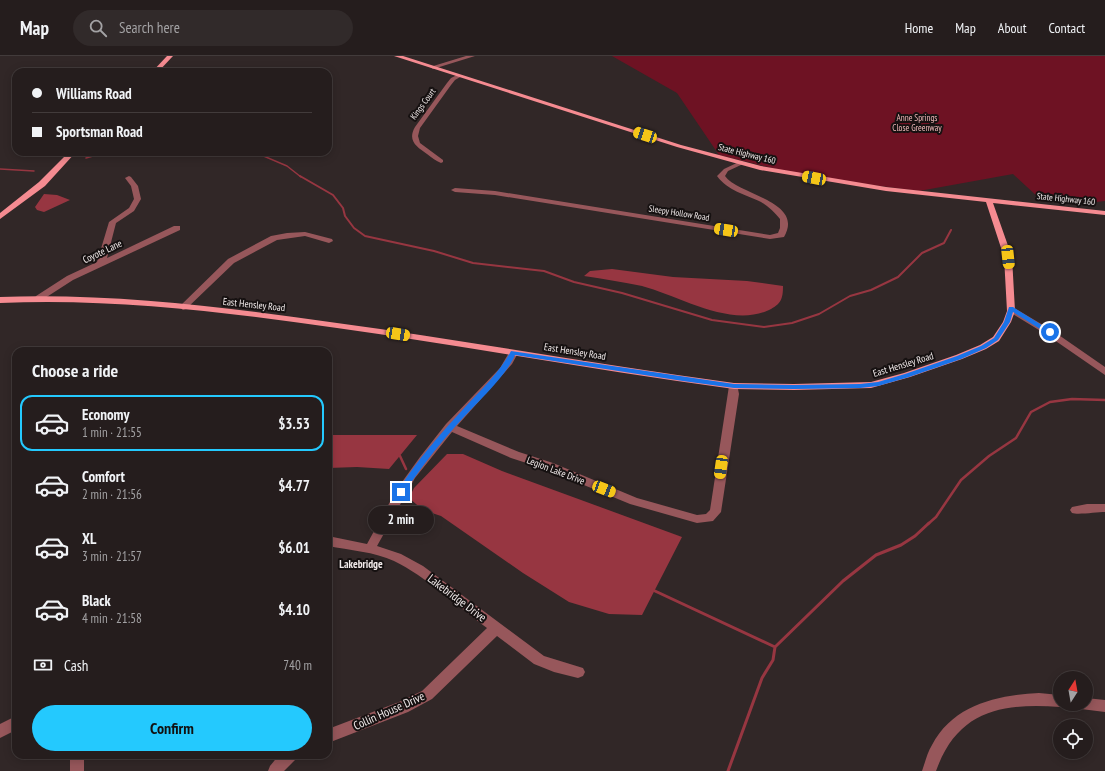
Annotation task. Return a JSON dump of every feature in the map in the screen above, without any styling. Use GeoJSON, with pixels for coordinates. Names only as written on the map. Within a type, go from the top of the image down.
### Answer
{"type":"FeatureCollection","features":[{"type":"Feature","properties":{"kind":"main road"},"geometry":{"type":"LineString","coordinates":[[160,68],[170,56]]}},
{"type":"Feature","properties":{"kind":"main road","name":"State Highway 160"},"geometry":{"type":"LineString","coordinates":[[397,56],[679,146],[741,163],[849,184],[1105,213]]}},
{"type":"Feature","properties":{"kind":"main road"},"geometry":{"type":"LineString","coordinates":[[0,217],[42,184],[69,156]]}},
{"type":"Feature","properties":{"kind":"main road","name":"East Hensley Road"},"geometry":{"type":"LineString","coordinates":[[0,300],[39,298],[87,300],[183,307],[272,316],[734,386],[860,386],[878,384],[959,357],[984,347],[996,339],[1007,322],[1011,309],[1008,257],[990,201]]}},
{"type":"Feature","properties":{"kind":"street"},"geometry":{"type":"LineString","coordinates":[[433,67],[472,56]]}},
{"type":"Feature","properties":{"kind":"street","name":"Kings Court"},"geometry":{"type":"LineString","coordinates":[[441,161],[417,144],[414,134],[448,84],[459,76]]}},
{"type":"Feature","properties":{"kind":"street","name":"Sleepy Hollow Road"},"geometry":{"type":"LineString","coordinates":[[455,190],[526,198],[770,237],[781,235],[784,228],[784,219],[772,207],[760,199],[733,187],[721,176],[726,170],[741,163]]}},
{"type":"Feature","properties":{"kind":"street"},"geometry":{"type":"LineString","coordinates":[[101,264],[113,222],[129,214],[137,204],[138,197],[130,178]]}},
{"type":"Feature","properties":{"kind":"street","name":"Coyote Lane"},"geometry":{"type":"LineString","coordinates":[[39,298],[70,278],[177,228]]}},
{"type":"Feature","properties":{"kind":"street"},"geometry":{"type":"LineString","coordinates":[[183,307],[231,261],[274,238],[305,234],[329,241]]}},
{"type":"Feature","properties":{"kind":"street"},"geometry":{"type":"LineString","coordinates":[[1011,309],[1050,332],[1105,372]]}},
{"type":"Feature","properties":{"kind":"street"},"geometry":{"type":"LineString","coordinates":[[370,549],[401,492],[419,466],[450,427],[503,370],[513,353]]}},
{"type":"Feature","properties":{"kind":"street","name":"Legion Lake Drive"},"geometry":{"type":"LineString","coordinates":[[450,427],[515,455],[549,466],[634,501],[697,519],[709,518],[715,512],[734,386]]}},
{"type":"Feature","properties":{"kind":"street"},"geometry":{"type":"LineString","coordinates":[[1076,510],[1087,508],[1105,508]]}},
{"type":"Feature","properties":{"kind":"street","name":"Lakebridge Drive"},"geometry":{"type":"LineString","coordinates":[[332,542],[370,549],[398,557],[419,570],[539,660],[554,666],[578,672]]}},
{"type":"Feature","properties":{"kind":"street","name":"Collin House Drive"},"geometry":{"type":"LineString","coordinates":[[332,734],[403,707],[427,695],[496,628]]}},
{"type":"Feature","properties":{"kind":"street"},"geometry":{"type":"LineString","coordinates":[[928,771],[931,759],[942,739],[961,719],[983,708],[999,703],[1021,700],[1053,701]]}},
{"type":"Feature","properties":{"kind":"street"},"geometry":{"type":"LineString","coordinates":[[1093,705],[1105,706]]}},
{"type":"Feature","properties":{"kind":"street"},"geometry":{"type":"LineString","coordinates":[[0,731],[12,725]]}},
{"type":"Feature","properties":{"kind":"street"},"geometry":{"type":"LineString","coordinates":[[77,759],[77,771]]}},
{"type":"Feature","properties":{"kind":"street"},"geometry":{"type":"LineString","coordinates":[[275,771],[284,759]]}},
{"type":"Feature","properties":{"kind":"green space","name":"Anne Springs Close Greenway"},"geometry":{"type":"Polygon","coordinates":[[[612,56],[1105,56],[1105,201],[1087,203],[1040,199],[1013,174],[919,191],[849,182],[784,171],[719,155],[677,93],[612,56]]]}},
{"type":"Feature","properties":{"kind":"shaded area"},"geometry":{"type":"Polygon","coordinates":[[[44,194],[57,195],[70,200],[44,212],[37,210],[35,207],[44,194]]]}},
{"type":"Feature","properties":{"kind":"shaded area"},"geometry":{"type":"Polygon","coordinates":[[[612,269],[673,277],[747,281],[783,286],[780,301],[776,306],[754,315],[738,315],[722,313],[705,308],[642,286],[584,276],[590,271],[612,269]]]}},
{"type":"Feature","properties":{"kind":"shaded area"},"geometry":{"type":"Polygon","coordinates":[[[332,435],[417,435],[389,469],[357,467],[332,468],[332,435]]]}},
{"type":"Feature","properties":{"kind":"shaded area"},"geometry":{"type":"Polygon","coordinates":[[[447,454],[463,454],[502,471],[682,537],[642,615],[609,614],[569,602],[523,573],[441,516],[423,510],[409,498],[414,488],[447,454]]]}},
{"type":"Feature","properties":{"kind":"waterway"},"geometry":{"type":"LineString","coordinates":[[86,158],[93,156]]}},
{"type":"Feature","properties":{"kind":"waterway"},"geometry":{"type":"LineString","coordinates":[[263,156],[287,166],[301,177]]}},
{"type":"Feature","properties":{"kind":"waterway"},"geometry":{"type":"LineString","coordinates":[[0,169],[34,171]]}},
{"type":"Feature","properties":{"kind":"waterway"},"geometry":{"type":"LineString","coordinates":[[300,176],[333,195],[343,208],[345,216],[354,228],[365,236],[434,251],[473,263],[544,271],[574,282],[622,293],[712,320],[764,327],[792,323],[819,314],[850,296],[871,290],[898,277],[922,253],[944,243],[951,230]]}},
{"type":"Feature","properties":{"kind":"waterway"},"geometry":{"type":"LineString","coordinates":[[928,524],[936,517],[961,480],[989,456],[1016,438],[1031,412],[1050,402],[1072,399],[1105,400]]}},
{"type":"Feature","properties":{"kind":"waterway"},"geometry":{"type":"LineString","coordinates":[[400,456],[406,469]]}},
{"type":"Feature","properties":{"kind":"waterway"},"geometry":{"type":"LineString","coordinates":[[775,647],[843,581],[876,555],[901,545],[915,536],[929,523]]}},
{"type":"Feature","properties":{"kind":"waterway"},"geometry":{"type":"LineString","coordinates":[[655,591],[775,647]]}},
{"type":"Feature","properties":{"kind":"waterway"},"geometry":{"type":"LineString","coordinates":[[728,771],[762,678],[773,660],[775,647]]}},
{"type":"Feature","properties":{"kind":"district","name":"Lakebridge"},"geometry":{"type":"Point","coordinates":[361,564]}},
{"type":"Feature","properties":{"kind":"route"},"geometry":{"type":"LineString","coordinates":[[401,492],[419,466],[450,427],[503,370],[513,353],[734,386],[860,386],[878,384],[907,375],[984,347],[996,339],[1007,322],[1011,309],[1050,332]]}}]}
